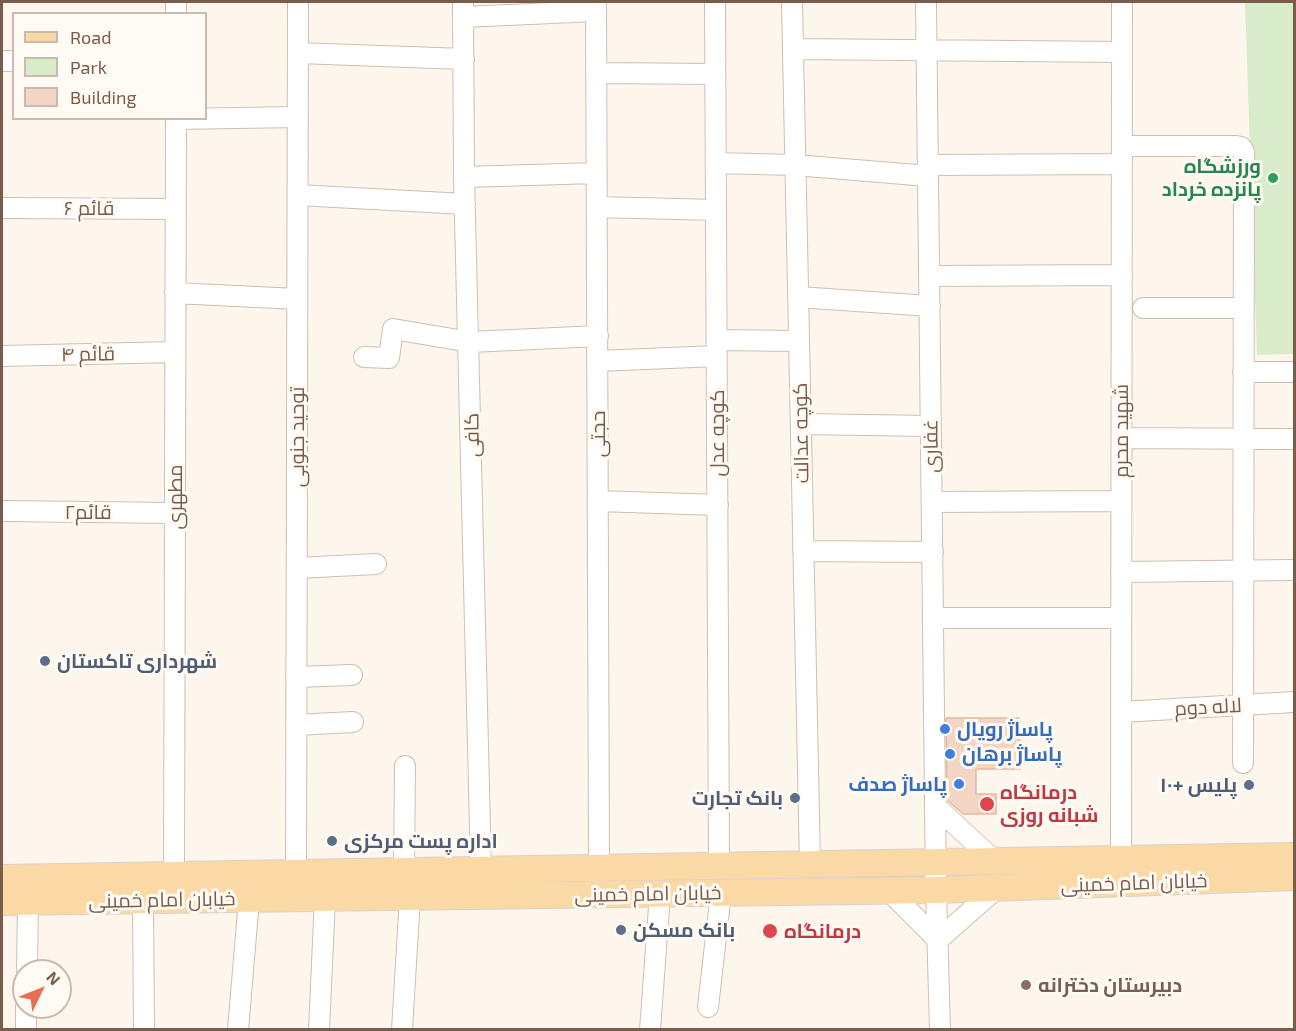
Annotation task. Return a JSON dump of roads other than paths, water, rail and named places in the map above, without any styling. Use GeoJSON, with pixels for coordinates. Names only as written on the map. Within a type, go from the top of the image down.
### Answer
{"type":"FeatureCollection","features":[{"type":"Feature","properties":{"kind":"main road","name":"خیابان امام خمینی"},"geometry":{"type":"LineString","coordinates":[[2,878],[598,866],[1294,856]]}},
{"type":"Feature","properties":{"kind":"main road","name":"خیابان امام خمینی"},"geometry":{"type":"LineString","coordinates":[[2,902],[889,891],[1294,877]]}},
{"type":"Feature","properties":{"kind":"street","name":"توحید جنوبی"},"geometry":{"type":"LineString","coordinates":[[296,872],[298,2]]}},
{"type":"Feature","properties":{"kind":"street","name":"کوچه عدل"},"geometry":{"type":"LineString","coordinates":[[715,2],[719,866]]}},
{"type":"Feature","properties":{"kind":"street","name":"کوچه عدالت"},"geometry":{"type":"LineString","coordinates":[[792,2],[810,864]]}},
{"type":"Feature","properties":{"kind":"street","name":"غفاری"},"geometry":{"type":"LineString","coordinates":[[926,2],[936,890],[940,1029]]}},
{"type":"Feature","properties":{"kind":"street","name":"شهید محرم"},"geometry":{"type":"LineString","coordinates":[[1121,860],[1122,2]]}},
{"type":"Feature","properties":{"kind":"street"},"geometry":{"type":"LineString","coordinates":[[463,9],[596,6]]}},
{"type":"Feature","properties":{"kind":"street","name":"حجتی"},"geometry":{"type":"LineString","coordinates":[[596,6],[598,866]]}},
{"type":"Feature","properties":{"kind":"street","name":"کافی"},"geometry":{"type":"LineString","coordinates":[[463,9],[464,177],[470,342],[481,869]]}},
{"type":"Feature","properties":{"kind":"street"},"geometry":{"type":"LineString","coordinates":[[793,49],[1122,52]]}},
{"type":"Feature","properties":{"kind":"street"},"geometry":{"type":"LineString","coordinates":[[298,53],[464,58]]}},
{"type":"Feature","properties":{"kind":"street"},"geometry":{"type":"LineString","coordinates":[[597,73],[715,74]]}},
{"type":"Feature","properties":{"kind":"street"},"geometry":{"type":"LineString","coordinates":[[207,118],[298,117]]}},
{"type":"Feature","properties":{"kind":"street","name":"مطهری"},"geometry":{"type":"LineString","coordinates":[[174,875],[176,120]]}},
{"type":"Feature","properties":{"kind":"street"},"geometry":{"type":"LineString","coordinates":[[716,162],[928,170],[1241,147],[1244,152],[1245,440],[1243,763]]}},
{"type":"Feature","properties":{"kind":"street"},"geometry":{"type":"LineString","coordinates":[[464,177],[596,173]]}},
{"type":"Feature","properties":{"kind":"street"},"geometry":{"type":"LineString","coordinates":[[298,195],[465,204]]}},
{"type":"Feature","properties":{"kind":"street"},"geometry":{"type":"LineString","coordinates":[[597,207],[716,210]]}},
{"type":"Feature","properties":{"kind":"street","name":"قائم ۶"},"geometry":{"type":"LineString","coordinates":[[2,208],[176,209]]}},
{"type":"Feature","properties":{"kind":"street"},"geometry":{"type":"LineString","coordinates":[[930,276],[1122,275]]}},
{"type":"Feature","properties":{"kind":"street"},"geometry":{"type":"LineString","coordinates":[[176,293],[297,299]]}},
{"type":"Feature","properties":{"kind":"street"},"geometry":{"type":"LineString","coordinates":[[798,297],[930,306]]}},
{"type":"Feature","properties":{"kind":"street"},"geometry":{"type":"LineString","coordinates":[[1143,308],[1243,308]]}},
{"type":"Feature","properties":{"kind":"street"},"geometry":{"type":"LineString","coordinates":[[364,357],[390,358],[393,329],[470,342],[598,336]]}},
{"type":"Feature","properties":{"kind":"street"},"geometry":{"type":"LineString","coordinates":[[598,361],[799,341]]}},
{"type":"Feature","properties":{"kind":"street","name":"قائم ۴"},"geometry":{"type":"LineString","coordinates":[[2,356],[176,352]]}},
{"type":"Feature","properties":{"kind":"street"},"geometry":{"type":"LineString","coordinates":[[1243,372],[1294,372]]}},
{"type":"Feature","properties":{"kind":"street"},"geometry":{"type":"LineString","coordinates":[[801,423],[931,426]]}},
{"type":"Feature","properties":{"kind":"street"},"geometry":{"type":"LineString","coordinates":[[1122,438],[1294,439]]}},
{"type":"Feature","properties":{"kind":"street"},"geometry":{"type":"LineString","coordinates":[[598,501],[718,504]]}},
{"type":"Feature","properties":{"kind":"street"},"geometry":{"type":"LineString","coordinates":[[932,502],[1121,501]]}},
{"type":"Feature","properties":{"kind":"street","name":"قائم۲"},"geometry":{"type":"LineString","coordinates":[[2,511],[175,513]]}},
{"type":"Feature","properties":{"kind":"street"},"geometry":{"type":"LineString","coordinates":[[803,551],[933,552]]}},
{"type":"Feature","properties":{"kind":"street"},"geometry":{"type":"LineString","coordinates":[[297,568],[376,564]]}},
{"type":"Feature","properties":{"kind":"street"},"geometry":{"type":"LineString","coordinates":[[1121,572],[1294,570]]}},
{"type":"Feature","properties":{"kind":"street"},"geometry":{"type":"LineString","coordinates":[[933,618],[1121,618]]}},
{"type":"Feature","properties":{"kind":"street"},"geometry":{"type":"LineString","coordinates":[[297,677],[352,675]]}},
{"type":"Feature","properties":{"kind":"street","name":"لاله دوم"},"geometry":{"type":"LineString","coordinates":[[1121,712],[1294,702]]}},
{"type":"Feature","properties":{"kind":"street"},"geometry":{"type":"LineString","coordinates":[[296,725],[354,722]]}},
{"type":"Feature","properties":{"kind":"street"},"geometry":{"type":"LineString","coordinates":[[404,870],[405,766]]}},
{"type":"Feature","properties":{"kind":"street"},"geometry":{"type":"LineString","coordinates":[[935,806],[994,860]]}},
{"type":"Feature","properties":{"kind":"street"},"geometry":{"type":"LineString","coordinates":[[889,891],[938,940],[997,888]]}},
{"type":"Feature","properties":{"kind":"street"},"geometry":{"type":"LineString","coordinates":[[708,1007],[721,893]]}},
{"type":"Feature","properties":{"kind":"street"},"geometry":{"type":"LineString","coordinates":[[650,1029],[660,894]]}},
{"type":"Feature","properties":{"kind":"street"},"geometry":{"type":"LineString","coordinates":[[402,1029],[411,897]]}},
{"type":"Feature","properties":{"kind":"street"},"geometry":{"type":"LineString","coordinates":[[319,1029],[325,898]]}},
{"type":"Feature","properties":{"kind":"street"},"geometry":{"type":"LineString","coordinates":[[238,1029],[249,899]]}},
{"type":"Feature","properties":{"kind":"street"},"geometry":{"type":"LineString","coordinates":[[143,900],[144,1029]]}},
{"type":"Feature","properties":{"kind":"street"},"geometry":{"type":"LineString","coordinates":[[27,959],[28,902]]}},
{"type":"Feature","properties":{"kind":"place","name":"ورزشگاه پانزده خرداد"},"geometry":{"type":"Point","coordinates":[1273,178]}},
{"type":"Feature","properties":{"kind":"place","name":"شهرداری تاکستان"},"geometry":{"type":"Point","coordinates":[45,661]}},
{"type":"Feature","properties":{"kind":"place","name":"پاساژ رویال"},"geometry":{"type":"Point","coordinates":[945,729]}},
{"type":"Feature","properties":{"kind":"place","name":"پاساژ برهان"},"geometry":{"type":"Point","coordinates":[950,754]}},
{"type":"Feature","properties":{"kind":"place","name":"پاساژ صدف"},"geometry":{"type":"Point","coordinates":[959,784]}},
{"type":"Feature","properties":{"kind":"place","name":"پلیس +۱۰"},"geometry":{"type":"Point","coordinates":[1249,785]}},
{"type":"Feature","properties":{"kind":"place","name":"بانک تجارت"},"geometry":{"type":"Point","coordinates":[795,798]}},
{"type":"Feature","properties":{"kind":"place","name":"درمانگاه شبانه روزی"},"geometry":{"type":"Point","coordinates":[987,804]}},
{"type":"Feature","properties":{"kind":"place","name":"اداره پست مرکزی"},"geometry":{"type":"Point","coordinates":[332,841]}},
{"type":"Feature","properties":{"kind":"place","name":"بانک مسکن"},"geometry":{"type":"Point","coordinates":[621,930]}},
{"type":"Feature","properties":{"kind":"place","name":"درمانگاه"},"geometry":{"type":"Point","coordinates":[770,931]}},
{"type":"Feature","properties":{"kind":"place","name":"دبیرستان دخترانه"},"geometry":{"type":"Point","coordinates":[1026,985]}}]}
